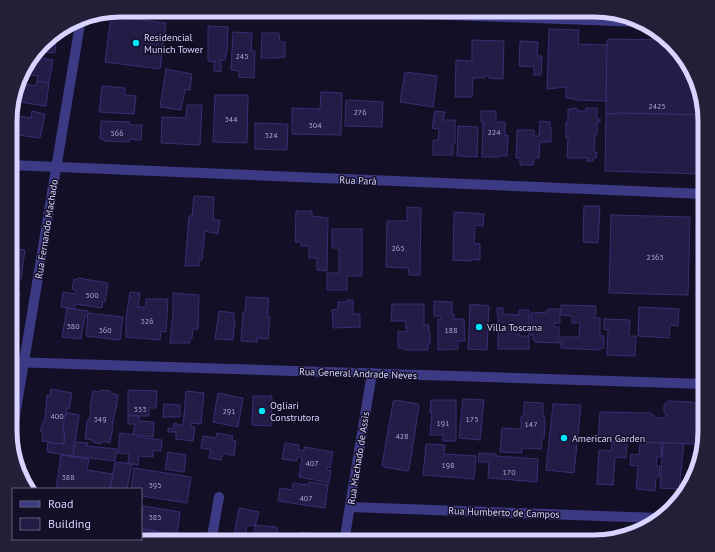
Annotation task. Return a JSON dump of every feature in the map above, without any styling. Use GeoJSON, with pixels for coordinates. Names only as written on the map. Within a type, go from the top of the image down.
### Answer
{"type":"FeatureCollection","features":[{"type":"Feature","properties":{"kind":"street"},"geometry":{"type":"LineString","coordinates":[[506,17],[625,21]]}},
{"type":"Feature","properties":{"kind":"street","name":"Rua Fernando Machado"},"geometry":{"type":"LineString","coordinates":[[17,404],[80,26]]}},
{"type":"Feature","properties":{"kind":"street","name":"Rua Pará"},"geometry":{"type":"LineString","coordinates":[[17,165],[698,194]]}},
{"type":"Feature","properties":{"kind":"street","name":"Rua General Andrade Neves"},"geometry":{"type":"LineString","coordinates":[[17,362],[698,384]]}},
{"type":"Feature","properties":{"kind":"street","name":"Rua Machado de Assis"},"geometry":{"type":"LineString","coordinates":[[345,535],[372,374]]}},
{"type":"Feature","properties":{"kind":"street"},"geometry":{"type":"LineString","coordinates":[[212,535],[219,497]]}},
{"type":"Feature","properties":{"kind":"street","name":"Rua Humberto de Campos"},"geometry":{"type":"LineString","coordinates":[[350,507],[652,518]]}},
{"type":"Feature","properties":{"kind":"building","name":"Residencial Munich Tower"},"geometry":{"type":"Polygon","coordinates":[[[111,17],[119,17],[166,23],[160,69],[105,62],[111,17]]]}},
{"type":"Feature","properties":{"kind":"building"},"geometry":{"type":"Polygon","coordinates":[[[208,26],[228,27],[227,53],[225,60],[220,60],[221,72],[214,71],[214,63],[216,62],[208,61],[208,26]]]}},
{"type":"Feature","properties":{"kind":"building"},"geometry":{"type":"Polygon","coordinates":[[[549,29],[579,30],[578,44],[607,45],[606,101],[575,100],[566,98],[566,87],[547,89],[549,29]]]}},
{"type":"Feature","properties":{"kind":"building"},"geometry":{"type":"Polygon","coordinates":[[[233,32],[252,33],[251,51],[255,51],[254,78],[239,77],[239,71],[231,70],[233,32]]]}},
{"type":"Feature","properties":{"kind":"building"},"geometry":{"type":"Polygon","coordinates":[[[262,33],[279,33],[280,42],[285,42],[285,57],[261,58],[262,33]]]}},
{"type":"Feature","properties":{"kind":"building"},"geometry":{"type":"Polygon","coordinates":[[[56,40],[55,53],[43,52],[56,40]]]}},
{"type":"Feature","properties":{"kind":"building"},"geometry":{"type":"Polygon","coordinates":[[[472,40],[504,41],[503,79],[489,78],[489,76],[485,76],[485,78],[473,78],[472,97],[455,97],[456,60],[472,61],[472,40]]]}},
{"type":"Feature","properties":{"kind":"building"},"geometry":{"type":"Polygon","coordinates":[[[607,40],[659,40],[668,47],[684,69],[693,87],[698,115],[606,114],[607,40]]]}},
{"type":"Feature","properties":{"kind":"building"},"geometry":{"type":"Polygon","coordinates":[[[520,41],[538,42],[537,56],[542,56],[541,75],[534,75],[534,67],[519,66],[520,41]]]}},
{"type":"Feature","properties":{"kind":"building"},"geometry":{"type":"Polygon","coordinates":[[[39,57],[53,60],[49,83],[37,81],[38,76],[28,75],[39,57]]]}},
{"type":"Feature","properties":{"kind":"building"},"geometry":{"type":"Polygon","coordinates":[[[166,69],[192,74],[190,90],[185,89],[181,110],[160,107],[166,69]]]}},
{"type":"Feature","properties":{"kind":"building"},"geometry":{"type":"Polygon","coordinates":[[[405,72],[437,76],[433,107],[400,102],[405,72]]]}},
{"type":"Feature","properties":{"kind":"building"},"geometry":{"type":"Polygon","coordinates":[[[37,81],[49,83],[46,106],[19,102],[24,84],[36,86],[37,81]]]}},
{"type":"Feature","properties":{"kind":"building"},"geometry":{"type":"Polygon","coordinates":[[[102,86],[125,88],[125,95],[136,96],[134,114],[99,112],[102,86]]]}},
{"type":"Feature","properties":{"kind":"building"},"geometry":{"type":"Polygon","coordinates":[[[321,92],[342,93],[341,135],[292,134],[292,108],[320,109],[321,92]]]}},
{"type":"Feature","properties":{"kind":"building"},"geometry":{"type":"Polygon","coordinates":[[[215,95],[248,95],[247,143],[213,142],[215,95]]]}},
{"type":"Feature","properties":{"kind":"building"},"geometry":{"type":"Polygon","coordinates":[[[346,100],[383,102],[382,127],[345,126],[346,100]]]}},
{"type":"Feature","properties":{"kind":"building"},"geometry":{"type":"Polygon","coordinates":[[[187,105],[202,105],[200,145],[161,143],[162,117],[186,118],[187,105]]]}},
{"type":"Feature","properties":{"kind":"building"},"geometry":{"type":"Polygon","coordinates":[[[577,108],[577,111],[586,111],[586,108],[597,108],[597,119],[600,119],[600,122],[597,122],[594,152],[597,152],[596,158],[593,158],[593,161],[587,161],[588,158],[567,158],[568,138],[566,138],[566,122],[568,122],[568,109],[577,108]]]}},
{"type":"Feature","properties":{"kind":"building"},"geometry":{"type":"Polygon","coordinates":[[[32,111],[45,114],[40,138],[17,135],[17,116],[31,118],[32,111]]]}},
{"type":"Feature","properties":{"kind":"building"},"geometry":{"type":"Polygon","coordinates":[[[435,111],[445,112],[443,120],[455,120],[455,144],[453,144],[453,155],[433,155],[433,140],[438,140],[439,129],[432,128],[435,111]]]}},
{"type":"Feature","properties":{"kind":"building"},"geometry":{"type":"Polygon","coordinates":[[[481,111],[496,111],[496,122],[505,122],[505,136],[508,135],[507,156],[482,157],[483,122],[481,122],[481,111]]]}},
{"type":"Feature","properties":{"kind":"building"},"geometry":{"type":"Polygon","coordinates":[[[606,114],[698,115],[698,174],[605,171],[606,114]]]}},
{"type":"Feature","properties":{"kind":"building"},"geometry":{"type":"Polygon","coordinates":[[[101,121],[130,122],[130,125],[142,125],[141,140],[129,139],[129,142],[104,141],[104,139],[100,139],[101,121]]]}},
{"type":"Feature","properties":{"kind":"building"},"geometry":{"type":"Polygon","coordinates":[[[540,121],[550,122],[551,142],[540,142],[539,158],[534,158],[533,165],[520,165],[520,158],[516,158],[517,130],[534,130],[534,136],[539,136],[540,121]]]}},
{"type":"Feature","properties":{"kind":"building"},"geometry":{"type":"Polygon","coordinates":[[[255,123],[288,124],[287,150],[255,149],[255,123]]]}},
{"type":"Feature","properties":{"kind":"building"},"geometry":{"type":"Polygon","coordinates":[[[458,126],[478,127],[477,157],[457,156],[458,126]]]}},
{"type":"Feature","properties":{"kind":"building"},"geometry":{"type":"Polygon","coordinates":[[[194,196],[214,197],[213,220],[220,220],[218,234],[205,231],[202,260],[199,260],[199,266],[185,266],[189,216],[192,216],[194,196]]]}},
{"type":"Feature","properties":{"kind":"building"},"geometry":{"type":"Polygon","coordinates":[[[584,206],[600,206],[598,243],[583,242],[584,206]]]}},
{"type":"Feature","properties":{"kind":"building"},"geometry":{"type":"Polygon","coordinates":[[[407,207],[421,208],[420,275],[409,275],[408,268],[386,267],[387,221],[407,221],[407,207]]]}},
{"type":"Feature","properties":{"kind":"building"},"geometry":{"type":"Polygon","coordinates":[[[296,211],[312,211],[312,216],[328,218],[327,271],[317,270],[317,258],[309,258],[309,246],[301,246],[301,242],[295,242],[296,211]]]}},
{"type":"Feature","properties":{"kind":"building"},"geometry":{"type":"Polygon","coordinates":[[[454,212],[484,214],[483,226],[475,225],[474,243],[480,244],[480,260],[453,260],[454,212]]]}},
{"type":"Feature","properties":{"kind":"building"},"geometry":{"type":"Polygon","coordinates":[[[611,215],[690,217],[688,295],[609,293],[611,215]]]}},
{"type":"Feature","properties":{"kind":"building"},"geometry":{"type":"Polygon","coordinates":[[[332,229],[362,229],[362,276],[347,276],[347,290],[327,290],[327,273],[339,273],[339,248],[332,248],[332,229]]]}},
{"type":"Feature","properties":{"kind":"building"},"geometry":{"type":"Polygon","coordinates":[[[17,249],[25,250],[21,279],[17,278],[17,249]]]}},
{"type":"Feature","properties":{"kind":"building"},"geometry":{"type":"Polygon","coordinates":[[[78,278],[108,283],[105,302],[103,301],[102,308],[75,304],[75,309],[61,307],[63,292],[75,294],[76,290],[72,289],[74,279],[77,280],[78,278]]]}},
{"type":"Feature","properties":{"kind":"building"},"geometry":{"type":"Polygon","coordinates":[[[130,292],[140,293],[138,307],[146,307],[146,299],[168,299],[166,332],[161,331],[160,340],[126,337],[126,318],[130,292]]]}},
{"type":"Feature","properties":{"kind":"building"},"geometry":{"type":"Polygon","coordinates":[[[17,293],[20,293],[17,301],[17,293]]]}},
{"type":"Feature","properties":{"kind":"building"},"geometry":{"type":"Polygon","coordinates":[[[173,293],[199,295],[198,329],[193,329],[190,343],[170,343],[173,293]]]}},
{"type":"Feature","properties":{"kind":"building"},"geometry":{"type":"Polygon","coordinates":[[[246,297],[269,298],[267,316],[270,317],[268,339],[257,338],[257,342],[241,341],[243,312],[245,312],[246,297]]]}},
{"type":"Feature","properties":{"kind":"building"},"geometry":{"type":"Polygon","coordinates":[[[347,300],[353,300],[353,314],[360,314],[360,327],[333,328],[332,310],[338,309],[338,302],[347,302],[347,300]]]}},
{"type":"Feature","properties":{"kind":"building"},"geometry":{"type":"Polygon","coordinates":[[[434,301],[452,302],[452,314],[454,314],[454,319],[464,319],[465,341],[458,341],[458,349],[438,350],[438,319],[441,319],[441,316],[434,316],[434,301]]]}},
{"type":"Feature","properties":{"kind":"building"},"geometry":{"type":"Polygon","coordinates":[[[392,304],[424,304],[424,325],[429,325],[430,332],[430,344],[428,344],[428,350],[405,350],[405,348],[398,348],[398,331],[406,332],[406,321],[391,321],[392,304]]]}},
{"type":"Feature","properties":{"kind":"building","name":"Villa Toscana"},"geometry":{"type":"Polygon","coordinates":[[[470,304],[489,306],[487,350],[468,349],[470,304]]]}},
{"type":"Feature","properties":{"kind":"building"},"geometry":{"type":"Polygon","coordinates":[[[561,305],[596,306],[595,318],[600,318],[600,336],[604,336],[604,348],[600,348],[600,350],[561,348],[561,337],[579,337],[580,323],[572,323],[572,316],[561,315],[561,305]]]}},
{"type":"Feature","properties":{"kind":"building"},"geometry":{"type":"Polygon","coordinates":[[[639,307],[679,309],[678,326],[670,325],[669,338],[638,336],[639,307]]]}},
{"type":"Feature","properties":{"kind":"building"},"geometry":{"type":"Polygon","coordinates":[[[67,308],[88,311],[88,316],[85,316],[81,339],[62,337],[67,308]]]}},
{"type":"Feature","properties":{"kind":"building"},"geometry":{"type":"Polygon","coordinates":[[[497,308],[503,308],[503,314],[519,315],[519,310],[529,310],[529,332],[519,332],[519,336],[529,336],[529,349],[498,349],[497,308]]]}},
{"type":"Feature","properties":{"kind":"building"},"geometry":{"type":"Polygon","coordinates":[[[548,309],[560,309],[560,323],[554,323],[554,327],[559,327],[559,343],[535,342],[535,340],[533,340],[533,335],[529,335],[529,330],[531,331],[531,313],[548,312],[548,309]]]}},
{"type":"Feature","properties":{"kind":"building"},"geometry":{"type":"Polygon","coordinates":[[[219,311],[234,313],[235,320],[233,340],[215,339],[219,311]]]}},
{"type":"Feature","properties":{"kind":"building"},"geometry":{"type":"Polygon","coordinates":[[[88,313],[123,317],[120,340],[86,336],[88,313]]]}},
{"type":"Feature","properties":{"kind":"building"},"geometry":{"type":"Polygon","coordinates":[[[604,319],[630,320],[629,336],[636,336],[635,356],[607,355],[608,330],[604,329],[604,319]]]}},
{"type":"Feature","properties":{"kind":"building"},"geometry":{"type":"Polygon","coordinates":[[[51,389],[72,393],[69,409],[67,408],[65,415],[64,444],[42,441],[43,433],[40,431],[45,418],[47,395],[50,396],[51,389]]]}},
{"type":"Feature","properties":{"kind":"building"},"geometry":{"type":"Polygon","coordinates":[[[101,390],[110,391],[111,393],[118,395],[116,410],[114,411],[110,443],[103,441],[101,444],[85,439],[87,422],[90,418],[90,407],[93,391],[100,392],[101,390]]]}},
{"type":"Feature","properties":{"kind":"building"},"geometry":{"type":"Polygon","coordinates":[[[128,390],[157,391],[156,408],[149,408],[149,416],[128,416],[128,390]]]}},
{"type":"Feature","properties":{"kind":"building"},"geometry":{"type":"Polygon","coordinates":[[[186,391],[204,393],[201,424],[191,423],[191,427],[195,427],[193,441],[176,439],[176,432],[168,432],[168,428],[173,429],[174,423],[183,426],[186,391]]]}},
{"type":"Feature","properties":{"kind":"building"},"geometry":{"type":"Polygon","coordinates":[[[218,393],[243,398],[238,427],[213,422],[218,393]]]}},
{"type":"Feature","properties":{"kind":"building","name":"Ogliari Construtora"},"geometry":{"type":"Polygon","coordinates":[[[253,396],[272,396],[271,426],[252,425],[253,396]]]}},
{"type":"Feature","properties":{"kind":"building"},"geometry":{"type":"Polygon","coordinates":[[[463,399],[484,400],[480,440],[459,438],[463,399]]]}},
{"type":"Feature","properties":{"kind":"building"},"geometry":{"type":"Polygon","coordinates":[[[395,400],[418,404],[419,406],[409,470],[407,471],[384,467],[382,465],[393,402],[395,400]]]}},
{"type":"Feature","properties":{"kind":"building"},"geometry":{"type":"Polygon","coordinates":[[[431,400],[456,400],[456,441],[443,441],[443,435],[430,435],[432,413],[430,413],[431,400]]]}},
{"type":"Feature","properties":{"kind":"building"},"geometry":{"type":"Polygon","coordinates":[[[668,401],[691,402],[695,403],[697,406],[696,444],[598,441],[600,412],[650,413],[657,418],[666,418],[666,414],[664,413],[664,405],[668,401]]]}},
{"type":"Feature","properties":{"kind":"building"},"geometry":{"type":"Polygon","coordinates":[[[524,402],[543,403],[545,428],[541,449],[522,448],[522,453],[500,452],[502,428],[521,429],[521,416],[524,416],[524,402]]]}},
{"type":"Feature","properties":{"kind":"building"},"geometry":{"type":"Polygon","coordinates":[[[164,404],[180,405],[180,417],[163,417],[164,404]]]}},
{"type":"Feature","properties":{"kind":"building","name":"American Garden"},"geometry":{"type":"Polygon","coordinates":[[[553,404],[581,405],[574,473],[546,470],[553,404]]]}},
{"type":"Feature","properties":{"kind":"building"},"geometry":{"type":"Polygon","coordinates":[[[67,413],[79,415],[73,456],[47,452],[48,442],[64,444],[64,420],[67,413]]]}},
{"type":"Feature","properties":{"kind":"building"},"geometry":{"type":"Polygon","coordinates":[[[128,416],[139,416],[139,421],[154,422],[153,437],[133,435],[135,424],[128,424],[128,416]]]}},
{"type":"Feature","properties":{"kind":"building"},"geometry":{"type":"Polygon","coordinates":[[[120,433],[162,440],[161,451],[153,450],[153,457],[139,456],[138,465],[128,463],[129,454],[118,453],[120,433]]]}},
{"type":"Feature","properties":{"kind":"building"},"geometry":{"type":"Polygon","coordinates":[[[217,433],[233,436],[232,440],[236,441],[234,456],[223,453],[221,460],[209,458],[211,450],[201,448],[203,436],[216,438],[217,433]]]}},
{"type":"Feature","properties":{"kind":"building"},"geometry":{"type":"Polygon","coordinates":[[[75,442],[88,443],[87,446],[117,449],[115,461],[73,456],[75,442]]]}},
{"type":"Feature","properties":{"kind":"building"},"geometry":{"type":"Polygon","coordinates":[[[612,442],[627,443],[626,458],[615,457],[613,485],[597,484],[599,450],[611,451],[612,442]]]}},
{"type":"Feature","properties":{"kind":"building"},"geometry":{"type":"Polygon","coordinates":[[[640,442],[662,443],[661,457],[657,457],[656,466],[660,466],[659,477],[656,477],[655,491],[636,489],[638,466],[630,465],[631,454],[639,455],[640,442]]]}},
{"type":"Feature","properties":{"kind":"building"},"geometry":{"type":"Polygon","coordinates":[[[285,443],[299,445],[298,450],[304,451],[304,447],[333,452],[330,468],[328,467],[327,470],[331,471],[329,483],[299,477],[302,457],[297,457],[297,461],[282,459],[285,443]]]}},
{"type":"Feature","properties":{"kind":"building"},"geometry":{"type":"Polygon","coordinates":[[[663,443],[684,443],[679,489],[660,488],[663,443]]]}},
{"type":"Feature","properties":{"kind":"building"},"geometry":{"type":"Polygon","coordinates":[[[426,444],[445,445],[444,454],[476,456],[474,479],[423,475],[426,444]]]}},
{"type":"Feature","properties":{"kind":"building"},"geometry":{"type":"Polygon","coordinates":[[[168,452],[186,455],[184,472],[165,469],[168,452]]]}},
{"type":"Feature","properties":{"kind":"building"},"geometry":{"type":"Polygon","coordinates":[[[479,453],[496,454],[496,456],[538,459],[537,482],[488,478],[489,462],[478,462],[479,453]]]}},
{"type":"Feature","properties":{"kind":"building"},"geometry":{"type":"Polygon","coordinates":[[[61,455],[89,459],[87,470],[113,474],[110,488],[56,488],[61,455]]]}},
{"type":"Feature","properties":{"kind":"building"},"geometry":{"type":"Polygon","coordinates":[[[115,462],[132,464],[127,488],[110,488],[115,462]]]}},
{"type":"Feature","properties":{"kind":"building"},"geometry":{"type":"Polygon","coordinates":[[[134,468],[191,477],[187,503],[142,496],[142,488],[131,488],[134,468]]]}},
{"type":"Feature","properties":{"kind":"building"},"geometry":{"type":"Polygon","coordinates":[[[309,482],[328,485],[325,508],[278,501],[280,488],[292,490],[293,483],[308,485],[309,482]]]}},
{"type":"Feature","properties":{"kind":"building"},"geometry":{"type":"Polygon","coordinates":[[[143,506],[180,512],[177,535],[142,530],[143,506]]]}},
{"type":"Feature","properties":{"kind":"building"},"geometry":{"type":"Polygon","coordinates":[[[239,508],[259,512],[255,526],[247,525],[245,535],[234,535],[239,508]]]}},
{"type":"Feature","properties":{"kind":"building"},"geometry":{"type":"Polygon","coordinates":[[[256,525],[276,527],[278,529],[276,535],[252,535],[256,525]]]}},
{"type":"Feature","properties":{"kind":"building"},"geometry":{"type":"Polygon","coordinates":[[[142,530],[167,533],[167,535],[142,535],[142,530]]]}},
{"type":"Feature","properties":{"kind":"building"},"geometry":{"type":"Polygon","coordinates":[[[300,532],[323,535],[300,535],[300,532]]]}},
{"type":"Feature","properties":{"kind":"place","name":"Residencial Munich Tower"},"geometry":{"type":"Point","coordinates":[136,43]}},
{"type":"Feature","properties":{"kind":"place","name":"Villa Toscana"},"geometry":{"type":"Point","coordinates":[479,327]}},
{"type":"Feature","properties":{"kind":"place","name":"Ogliari Construtora"},"geometry":{"type":"Point","coordinates":[262,411]}},
{"type":"Feature","properties":{"kind":"place","name":"American Garden"},"geometry":{"type":"Point","coordinates":[564,438]}}]}
